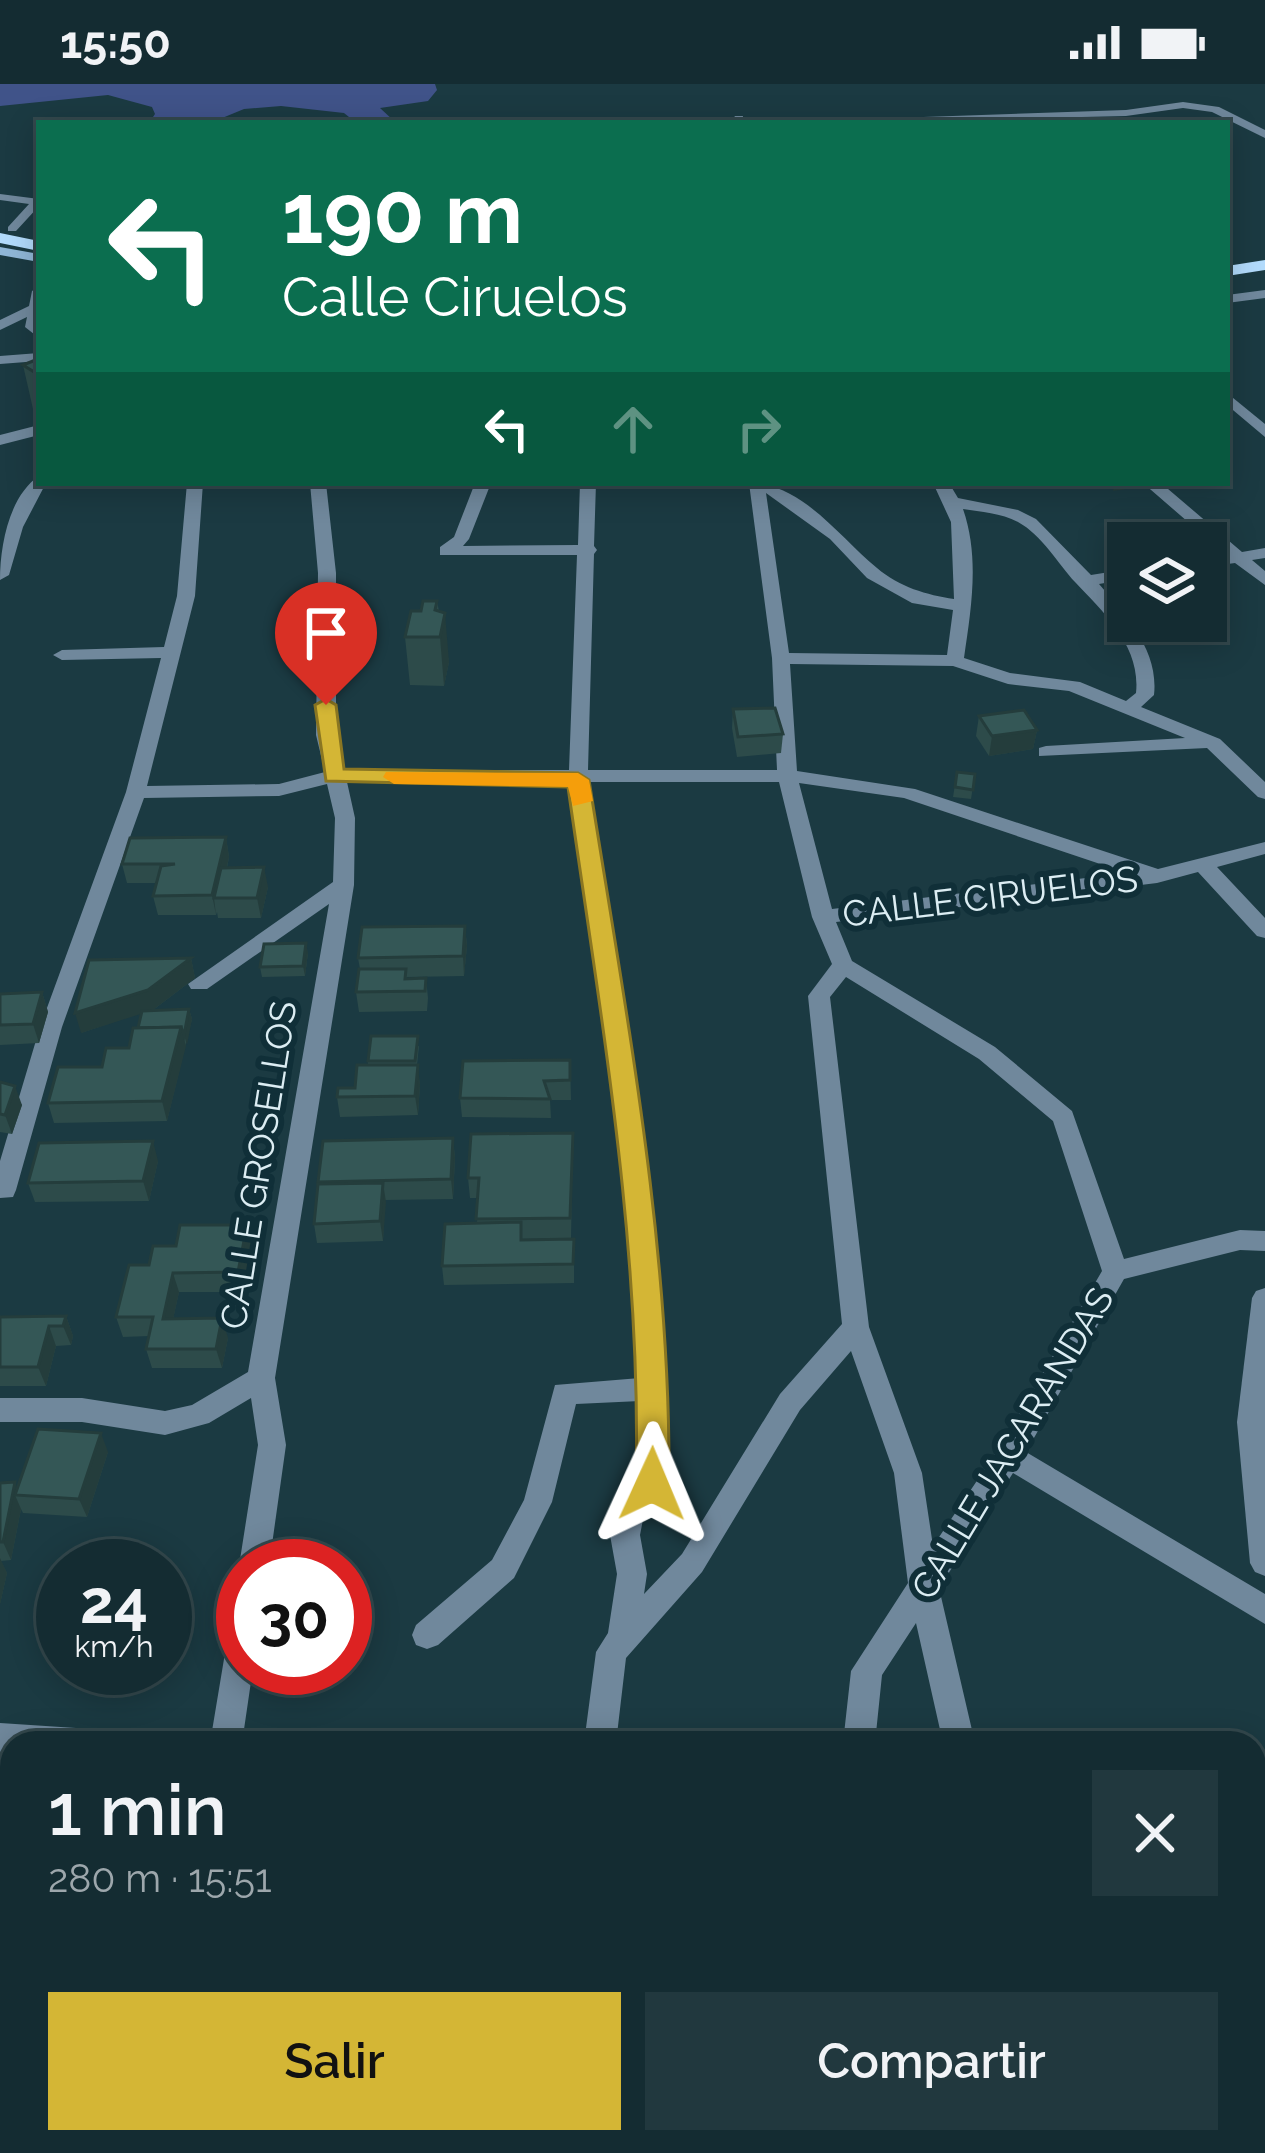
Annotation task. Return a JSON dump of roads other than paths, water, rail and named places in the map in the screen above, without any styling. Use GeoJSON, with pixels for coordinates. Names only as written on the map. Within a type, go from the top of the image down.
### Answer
{"type":"FeatureCollection","features":[{"type":"Feature","properties":{"kind":"main road"},"geometry":{"type":"LineString","coordinates":[[4,231],[36,235]]}},
{"type":"Feature","properties":{"kind":"main road"},"geometry":{"type":"LineString","coordinates":[[4,231],[36,245]]}},
{"type":"Feature","properties":{"kind":"main road"},"geometry":{"type":"LineString","coordinates":[[0,251],[36,257]]}},
{"type":"Feature","properties":{"kind":"main road"},"geometry":{"type":"LineString","coordinates":[[1230,271],[1265,265]]}},
{"type":"Feature","properties":{"kind":"main road"},"geometry":{"type":"LineString","coordinates":[[1230,280],[1265,275]]}},
{"type":"Feature","properties":{"kind":"street"},"geometry":{"type":"LineString","coordinates":[[944,104],[959,120]]}},
{"type":"Feature","properties":{"kind":"street"},"geometry":{"type":"LineString","coordinates":[[980,120],[1156,111],[1183,105],[1215,109],[1265,134]]}},
{"type":"Feature","properties":{"kind":"street"},"geometry":{"type":"LineString","coordinates":[[1156,111],[1164,120]]}},
{"type":"Feature","properties":{"kind":"street"},"geometry":{"type":"LineString","coordinates":[[1230,299],[1265,294]]}},
{"type":"Feature","properties":{"kind":"street"},"geometry":{"type":"LineString","coordinates":[[36,299],[32,309],[36,331]]}},
{"type":"Feature","properties":{"kind":"street"},"geometry":{"type":"LineString","coordinates":[[0,326],[32,309]]}},
{"type":"Feature","properties":{"kind":"street"},"geometry":{"type":"LineString","coordinates":[[0,360],[36,357]]}},
{"type":"Feature","properties":{"kind":"street"},"geometry":{"type":"LineString","coordinates":[[1230,401],[1265,432]]}},
{"type":"Feature","properties":{"kind":"street"},"geometry":{"type":"LineString","coordinates":[[0,440],[36,431]]}},
{"type":"Feature","properties":{"kind":"street"},"geometry":{"type":"LineString","coordinates":[[0,575],[8,527],[36,485]]}},
{"type":"Feature","properties":{"kind":"street"},"geometry":{"type":"LineString","coordinates":[[4,1190],[51,1027],[136,792],[186,596],[195,486]]}},
{"type":"Feature","properties":{"kind":"street"},"geometry":{"type":"LineString","coordinates":[[317,486],[326,573],[326,735],[334,776]]}},
{"type":"Feature","properties":{"kind":"street"},"geometry":{"type":"LineString","coordinates":[[482,486],[461,539],[446,551],[589,550]]}},
{"type":"Feature","properties":{"kind":"street"},"geometry":{"type":"LineString","coordinates":[[588,486],[578,780],[642,1208],[654,1389],[652,1484],[634,1491],[625,1534],[632,1574],[622,1643]]}},
{"type":"Feature","properties":{"kind":"street"},"geometry":{"type":"LineString","coordinates":[[759,486],[782,658],[787,776],[823,917],[843,965],[818,995],[856,1327],[908,1473],[924,1591],[956,1731]]}},
{"type":"Feature","properties":{"kind":"street"},"geometry":{"type":"LineString","coordinates":[[763,486],[836,535],[873,574],[918,599],[964,606]]}},
{"type":"Feature","properties":{"kind":"street"},"geometry":{"type":"LineString","coordinates":[[943,486],[957,503],[964,606],[956,661]]}},
{"type":"Feature","properties":{"kind":"street"},"geometry":{"type":"LineString","coordinates":[[1155,486],[1265,580]]}},
{"type":"Feature","properties":{"kind":"street"},"geometry":{"type":"LineString","coordinates":[[957,503],[1012,512],[1030,522],[1126,624],[1143,652],[1148,693],[1141,705],[1126,710]]}},
{"type":"Feature","properties":{"kind":"street"},"geometry":{"type":"LineString","coordinates":[[1227,559],[1265,553]]}},
{"type":"Feature","properties":{"kind":"street"},"geometry":{"type":"LineString","coordinates":[[1083,581],[1107,577]]}},
{"type":"Feature","properties":{"kind":"street"},"geometry":{"type":"LineString","coordinates":[[62,655],[169,652]]}},
{"type":"Feature","properties":{"kind":"street"},"geometry":{"type":"LineString","coordinates":[[782,658],[956,661],[1008,678],[1073,686],[1213,743],[1265,793]]}},
{"type":"Feature","properties":{"kind":"street"},"geometry":{"type":"LineString","coordinates":[[1046,752],[1213,743]]}},
{"type":"Feature","properties":{"kind":"street","name":"CALLE CIRUELOS"},"geometry":{"type":"LineString","coordinates":[[136,792],[279,790],[334,776],[578,780],[787,776],[908,793],[1157,876]]}},
{"type":"Feature","properties":{"kind":"street","name":"CALLE GROSELLOS"},"geometry":{"type":"LineString","coordinates":[[258,1539],[272,1445],[261,1378],[343,885],[345,818],[334,776]]}},
{"type":"Feature","properties":{"kind":"street","name":"CALLE CIRUELOS"},"geometry":{"type":"LineString","coordinates":[[823,917],[1157,876],[1265,848]]}},
{"type":"Feature","properties":{"kind":"street"},"geometry":{"type":"LineString","coordinates":[[1204,866],[1265,931]]}},
{"type":"Feature","properties":{"kind":"street"},"geometry":{"type":"LineString","coordinates":[[199,984],[343,885]]}},
{"type":"Feature","properties":{"kind":"street","name":"CALLE JACARANDAS"},"geometry":{"type":"LineString","coordinates":[[843,965],[987,1053],[1064,1117],[1115,1271],[1009,1456],[867,1671],[860,1731]]}},
{"type":"Feature","properties":{"kind":"street"},"geometry":{"type":"LineString","coordinates":[[1115,1271],[1240,1240],[1265,1241]]}},
{"type":"Feature","properties":{"kind":"street"},"geometry":{"type":"LineString","coordinates":[[1265,1298],[1251,1422],[1265,1563]]}},
{"type":"Feature","properties":{"kind":"street"},"geometry":{"type":"LineString","coordinates":[[601,1731],[611,1652],[692,1563],[790,1402],[856,1327]]}},
{"type":"Feature","properties":{"kind":"street"},"geometry":{"type":"LineString","coordinates":[[0,1410],[82,1410],[165,1423],[199,1415],[261,1378]]}},
{"type":"Feature","properties":{"kind":"street"},"geometry":{"type":"LineString","coordinates":[[427,1635],[503,1569],[538,1502],[565,1393],[654,1389]]}},
{"type":"Feature","properties":{"kind":"street"},"geometry":{"type":"LineString","coordinates":[[1009,1456],[1265,1610]]}},
{"type":"Feature","properties":{"kind":"street"},"geometry":{"type":"LineString","coordinates":[[228,1731],[234,1695]]}},
{"type":"Feature","properties":{"kind":"lane"},"geometry":{"type":"LineString","coordinates":[[0,197],[36,202]]}},
{"type":"Feature","properties":{"kind":"lane"},"geometry":{"type":"LineString","coordinates":[[4,231],[36,203]]}},
{"type":"Feature","properties":{"kind":"water"},"geometry":{"type":"Polygon","coordinates":[[[0,84],[435,84],[437,90],[428,101],[380,108],[393,120],[343,120],[349,117],[344,113],[281,106],[244,109],[217,120],[151,120],[152,107],[108,95],[0,106],[0,84]]]}}]}
